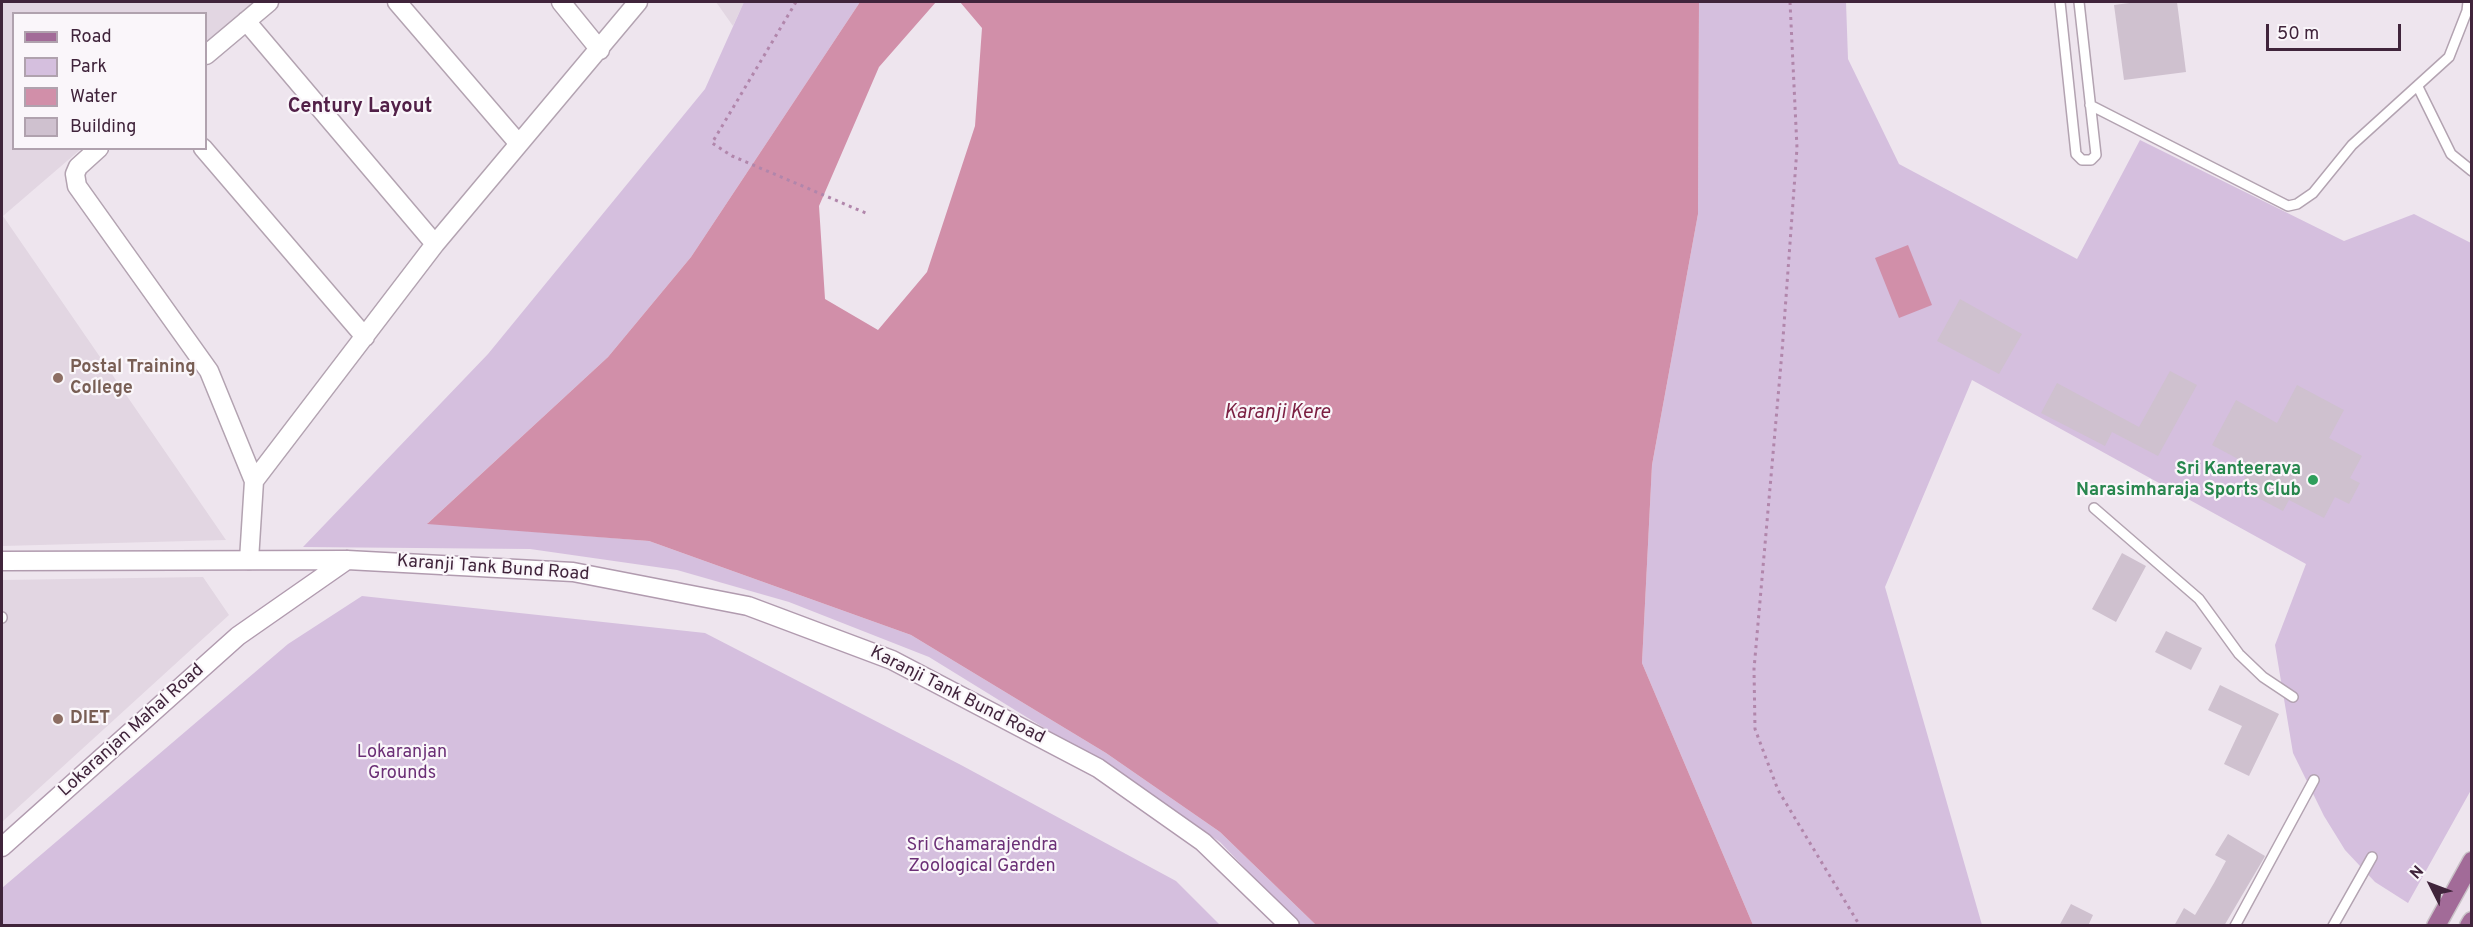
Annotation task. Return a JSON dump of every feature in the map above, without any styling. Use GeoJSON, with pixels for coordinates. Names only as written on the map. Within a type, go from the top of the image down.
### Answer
{"type":"FeatureCollection","features":[{"type":"Feature","properties":{"kind":"main road"},"geometry":{"type":"LineString","coordinates":[[2436,926],[2472,861]]}},
{"type":"Feature","properties":{"kind":"main road"},"geometry":{"type":"LineString","coordinates":[[2469,926],[2472,921]]}},
{"type":"Feature","properties":{"kind":"street"},"geometry":{"type":"LineString","coordinates":[[207,55],[269,2]]}},
{"type":"Feature","properties":{"kind":"street"},"geometry":{"type":"LineString","coordinates":[[397,2],[519,144]]}},
{"type":"Feature","properties":{"kind":"street"},"geometry":{"type":"LineString","coordinates":[[561,2],[600,50]]}},
{"type":"Feature","properties":{"kind":"street"},"geometry":{"type":"LineString","coordinates":[[254,481],[435,244],[638,2]]}},
{"type":"Feature","properties":{"kind":"street"},"geometry":{"type":"LineString","coordinates":[[246,21],[435,244]]}},
{"type":"Feature","properties":{"kind":"street"},"geometry":{"type":"LineString","coordinates":[[97,150],[78,167],[75,174],[77,186],[209,371],[254,481],[249,560]]}},
{"type":"Feature","properties":{"kind":"street"},"geometry":{"type":"LineString","coordinates":[[205,150],[365,337]]}},
{"type":"Feature","properties":{"kind":"street","name":"Karanji Tank Bund Road"},"geometry":{"type":"LineString","coordinates":[[2,561],[347,560],[573,572],[748,606],[892,660],[1098,768],[1203,842],[1290,926]]}},
{"type":"Feature","properties":{"kind":"street","name":"Lokaranjan Mahal Road"},"geometry":{"type":"LineString","coordinates":[[2,847],[229,644],[263,616],[347,560]]}},
{"type":"Feature","properties":{"kind":"lane"},"geometry":{"type":"LineString","coordinates":[[2060,2],[2076,154],[2082,160],[2091,160],[2096,155],[2079,2]]}},
{"type":"Feature","properties":{"kind":"lane"},"geometry":{"type":"LineString","coordinates":[[2090,105],[2288,206],[2306,200],[2352,145],[2449,57],[2469,2]]}},
{"type":"Feature","properties":{"kind":"lane"},"geometry":{"type":"LineString","coordinates":[[2418,87],[2451,154],[2472,171]]}},
{"type":"Feature","properties":{"kind":"lane"},"geometry":{"type":"LineString","coordinates":[[2094,508],[2199,599],[2239,654],[2263,676],[2293,697]]}},
{"type":"Feature","properties":{"kind":"lane"},"geometry":{"type":"LineString","coordinates":[[2235,926],[2314,780]]}},
{"type":"Feature","properties":{"kind":"lane"},"geometry":{"type":"LineString","coordinates":[[2333,926],[2372,857]]}},
{"type":"Feature","properties":{"kind":"path"},"geometry":{"type":"LineString","coordinates":[[796,2],[712,143],[732,156],[868,214]]}},
{"type":"Feature","properties":{"kind":"path"},"geometry":{"type":"LineString","coordinates":[[1790,2],[1797,148],[1754,669],[1755,729],[1778,790],[1860,926]]}},
{"type":"Feature","properties":{"kind":"shaded area","name":"Postal Training College"},"geometry":{"type":"Polygon","coordinates":[[[2,2],[254,2],[207,42],[207,12],[12,12],[12,150],[80,150],[3,216],[226,540],[2,546],[2,2]]]}},
{"type":"Feature","properties":{"kind":"shaded area"},"geometry":{"type":"Polygon","coordinates":[[[716,2],[744,2],[733,26],[716,2]]]}},
{"type":"Feature","properties":{"kind":"shaded area","name":"DIET"},"geometry":{"type":"Polygon","coordinates":[[[203,577],[229,615],[2,822],[2,580],[203,577]]]}},
{"type":"Feature","properties":{"kind":"green space"},"geometry":{"type":"Polygon","coordinates":[[[744,2],[860,2],[691,257],[608,357],[428,523],[649,541],[911,635],[1106,753],[1220,832],[1316,925],[1299,925],[1220,842],[1101,763],[929,657],[789,602],[677,570],[530,549],[303,547],[488,354],[705,89],[744,2]]]}},
{"type":"Feature","properties":{"kind":"green space"},"geometry":{"type":"Polygon","coordinates":[[[1699,2],[1846,2],[1848,59],[1899,164],[2077,259],[2140,140],[2344,241],[2414,214],[2471,243],[2471,790],[2408,903],[2375,882],[2345,850],[2324,816],[2293,753],[2275,645],[2306,564],[1972,380],[1885,587],[1982,925],[1753,925],[1642,663],[1652,465],[1698,214],[1699,2]]]}},
{"type":"Feature","properties":{"kind":"green space","name":"Lokaranjan Grounds"},"geometry":{"type":"Polygon","coordinates":[[[362,596],[705,633],[961,765],[1176,881],[1220,925],[2,925],[2,888],[288,644],[362,596]]]}},
{"type":"Feature","properties":{"kind":"water","name":"Karanji Kere"},"geometry":{"type":"Polygon","coordinates":[[[860,2],[936,2],[879,67],[819,206],[825,299],[878,330],[927,272],[975,126],[982,28],[960,2],[1699,2],[1698,214],[1652,465],[1642,663],[1753,925],[1316,925],[1220,832],[1106,753],[911,635],[649,541],[427,524],[608,357],[691,257],[860,2]]]}},
{"type":"Feature","properties":{"kind":"water"},"geometry":{"type":"Polygon","coordinates":[[[1908,245],[1932,305],[1899,318],[1875,258],[1908,245]]]}},
{"type":"Feature","properties":{"kind":"building"},"geometry":{"type":"Polygon","coordinates":[[[2137,2],[2177,2],[2186,72],[2124,80],[2114,5],[2137,2]]]}},
{"type":"Feature","properties":{"kind":"building"},"geometry":{"type":"Polygon","coordinates":[[[1960,299],[2022,334],[1999,374],[1937,341],[1960,299]]]}},
{"type":"Feature","properties":{"kind":"building"},"geometry":{"type":"Polygon","coordinates":[[[2170,371],[2197,385],[2158,456],[2112,432],[2105,446],[2041,413],[2057,383],[2139,427],[2170,371]]]}},
{"type":"Feature","properties":{"kind":"building"},"geometry":{"type":"Polygon","coordinates":[[[2297,385],[2344,410],[2329,438],[2362,456],[2350,478],[2360,483],[2349,504],[2335,497],[2324,518],[2289,500],[2283,511],[2239,488],[2251,466],[2212,445],[2236,400],[2277,423],[2297,385]]]}},
{"type":"Feature","properties":{"kind":"building"},"geometry":{"type":"Polygon","coordinates":[[[2122,553],[2146,566],[2116,622],[2092,609],[2122,553]]]}},
{"type":"Feature","properties":{"kind":"building"},"geometry":{"type":"Polygon","coordinates":[[[2166,631],[2202,648],[2191,670],[2155,652],[2166,631]]]}},
{"type":"Feature","properties":{"kind":"building"},"geometry":{"type":"Polygon","coordinates":[[[2220,685],[2279,714],[2249,776],[2224,764],[2242,726],[2208,710],[2220,685]]]}},
{"type":"Feature","properties":{"kind":"building"},"geometry":{"type":"Polygon","coordinates":[[[2228,834],[2265,856],[2264,858],[2224,926],[2174,926],[2184,908],[2195,915],[2214,883],[2226,861],[2215,855],[2228,834]]]}},
{"type":"Feature","properties":{"kind":"building"},"geometry":{"type":"Polygon","coordinates":[[[2071,904],[2093,915],[2088,926],[2059,926],[2071,904]]]}},
{"type":"Feature","properties":{"kind":"place","name":"Postal Training College"},"geometry":{"type":"Point","coordinates":[58,378]}},
{"type":"Feature","properties":{"kind":"place","name":"Sri Kanteerava Narasimharaja Sports Club"},"geometry":{"type":"Point","coordinates":[2313,480]}},
{"type":"Feature","properties":{"kind":"place","name":"DIET"},"geometry":{"type":"Point","coordinates":[58,719]}},
{"type":"Feature","properties":{"kind":"district","name":"Century Layout"},"geometry":{"type":"Point","coordinates":[360,108]}},
{"type":"Feature","properties":{"kind":"park label","name":"Sri Chamarajendra Zoological Garden"},"geometry":{"type":"Point","coordinates":[982,856]}}]}
